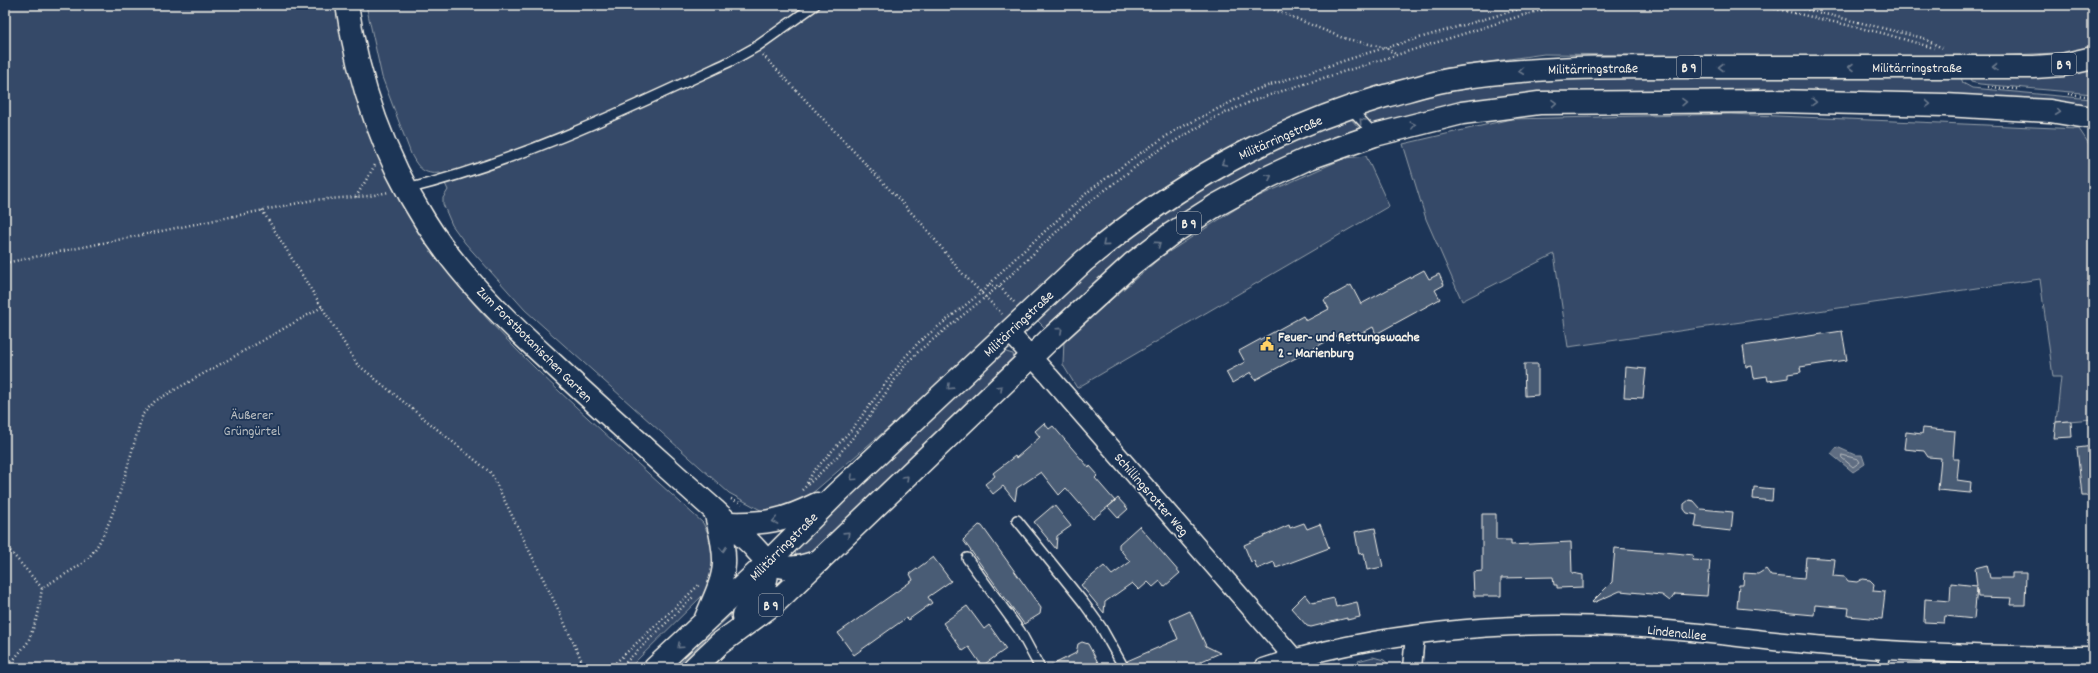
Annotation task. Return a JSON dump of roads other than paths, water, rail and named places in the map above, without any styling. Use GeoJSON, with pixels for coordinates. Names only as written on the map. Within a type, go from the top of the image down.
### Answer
{"type":"FeatureCollection","features":[{"type":"Feature","properties":{"kind":"main road","name":"Zum Forstbotanischen Garten"},"geometry":{"type":"LineString","coordinates":[[347,5],[363,82],[386,147],[424,220],[445,251],[516,329],[585,394],[724,510],[768,562],[783,567],[802,567],[819,561]]}},
{"type":"Feature","properties":{"kind":"main road","name":"Militärringstraße"},"geometry":{"type":"LineString","coordinates":[[655,668],[704,624],[836,494],[1084,261],[1118,233],[1182,187],[1215,167],[1270,139],[1348,107],[1446,80],[1538,69],[1625,67],[2034,67],[2062,65],[2093,58]]}},
{"type":"Feature","properties":{"kind":"main road","name":"B 9"},"geometry":{"type":"LineString","coordinates":[[719,644],[775,603],[1032,356],[1132,264],[1171,234],[1215,206],[1266,178],[1307,159],[1375,135],[1462,113],[1539,103],[1775,101],[1945,105],[2050,111],[2093,118]]}},
{"type":"Feature","properties":{"kind":"main road","name":"B 9"},"geometry":{"type":"LineString","coordinates":[[704,624],[720,580],[724,564],[722,537],[724,510],[777,521],[794,516],[836,494]]}},
{"type":"Feature","properties":{"kind":"main road","name":"B 9"},"geometry":{"type":"LineString","coordinates":[[694,668],[719,644],[765,589],[768,577],[768,562]]}},
{"type":"Feature","properties":{"kind":"street","name":"Schillingsrotter Weg"},"geometry":{"type":"LineString","coordinates":[[1008,332],[1032,356],[1298,663]]}},
{"type":"Feature","properties":{"kind":"street","name":"Lindenallee"},"geometry":{"type":"LineString","coordinates":[[1264,668],[1298,663],[1415,635],[1513,626],[1625,626],[1885,650],[2039,662],[2093,656]]}},
{"type":"Feature","properties":{"kind":"street"},"geometry":{"type":"LineString","coordinates":[[1412,668],[1415,635]]}},
{"type":"Feature","properties":{"kind":"lane"},"geometry":{"type":"LineString","coordinates":[[407,188],[442,180],[567,136],[731,61],[756,47],[815,5]]}},
{"type":"Feature","properties":{"kind":"lane"},"geometry":{"type":"LineString","coordinates":[[1348,107],[1375,135]]}},
{"type":"Feature","properties":{"kind":"lane"},"geometry":{"type":"LineString","coordinates":[[1017,520],[1083,602],[1101,627],[1124,668]]}},
{"type":"Feature","properties":{"kind":"lane"},"geometry":{"type":"LineString","coordinates":[[967,558],[1020,631],[1040,668]]}},
{"type":"Feature","properties":{"kind":"lane"},"geometry":{"type":"LineString","coordinates":[[1884,668],[1885,650]]}},
{"type":"Feature","properties":{"kind":"water"},"geometry":{"type":"Polygon","coordinates":[[[1837,447],[1855,455],[1862,455],[1865,464],[1853,472],[1831,454],[1837,447]]]}},
{"type":"Feature","properties":{"kind":"place","name":"Feuer- und Rettungswache 2 - Marienburg"},"geometry":{"type":"Point","coordinates":[1267,344]}},
{"type":"Feature","properties":{"kind":"park label","name":"Äußerer Grüngürtel"},"geometry":{"type":"Point","coordinates":[252,422]}}]}
